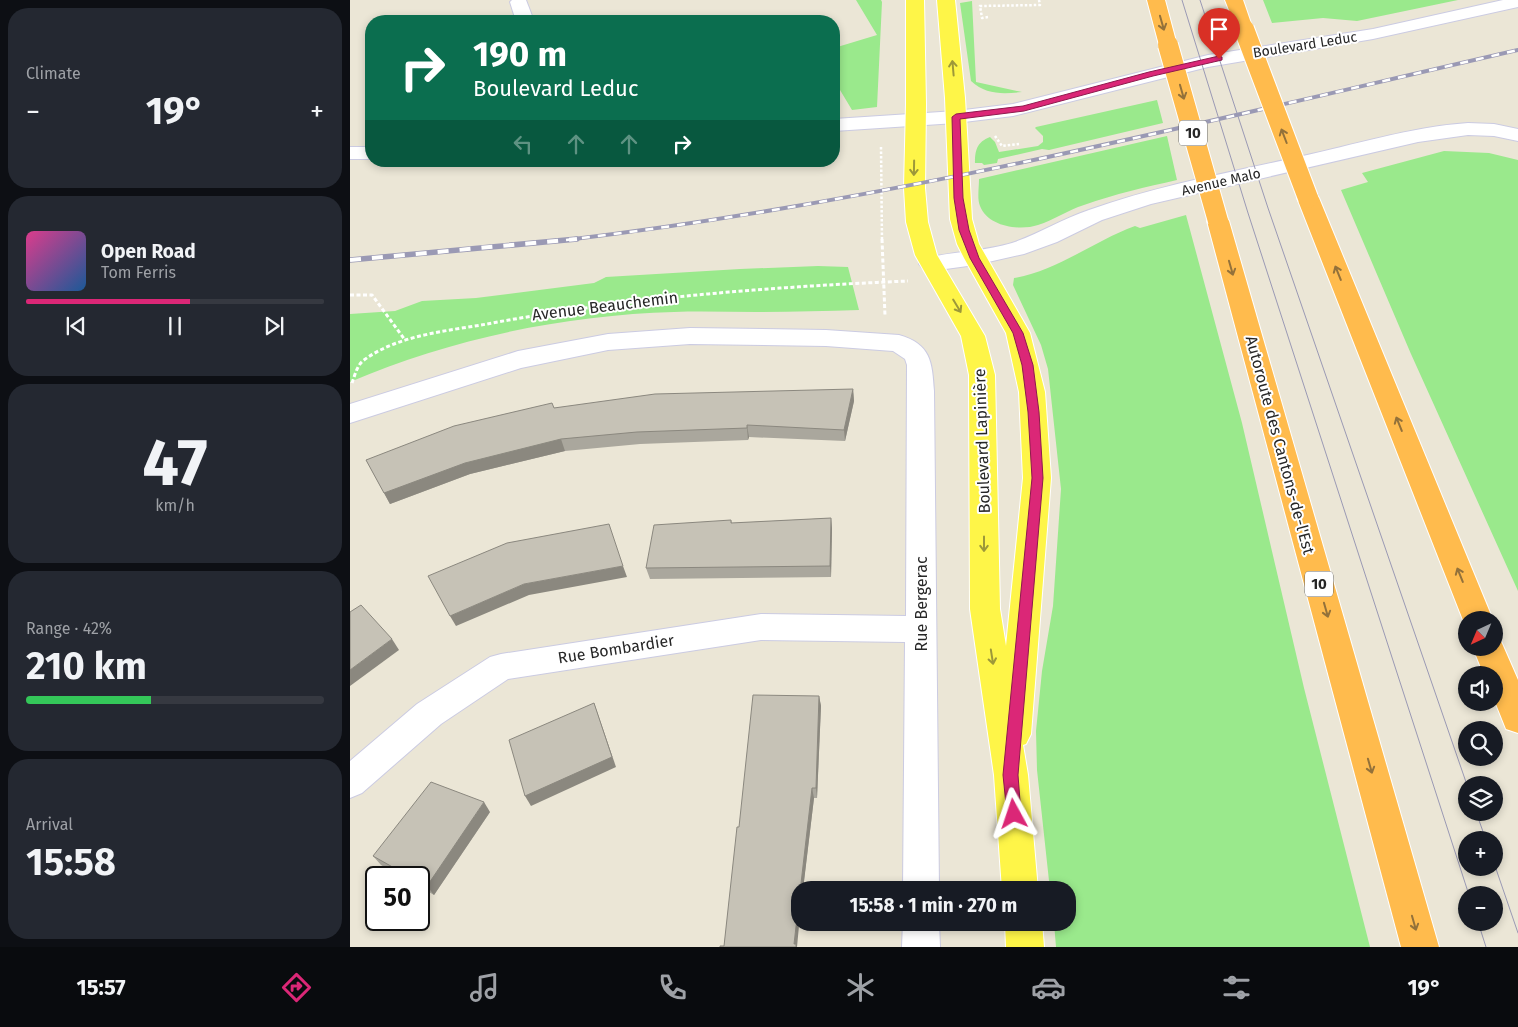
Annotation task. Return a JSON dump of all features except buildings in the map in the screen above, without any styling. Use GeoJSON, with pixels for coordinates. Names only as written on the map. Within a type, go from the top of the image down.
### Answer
{"type":"FeatureCollection","features":[{"type":"Feature","properties":{"kind":"highway","name":"Autoroute des Cantons-de-l'Est"},"geometry":{"type":"LineString","coordinates":[[1156,0],[1420,947]]}},
{"type":"Feature","properties":{"kind":"highway"},"geometry":{"type":"LineString","coordinates":[[1234,0],[1308,198],[1474,611]]}},
{"type":"Feature","properties":{"kind":"highway"},"geometry":{"type":"LineString","coordinates":[[1492,656],[1518,719]]}},
{"type":"Feature","properties":{"kind":"main road","name":"Boulevard Lapinière"},"geometry":{"type":"LineString","coordinates":[[915,0],[915,206],[921,243],[931,264],[959,309],[973,336],[982,375],[985,609],[1010,775],[1019,881]]}},
{"type":"Feature","properties":{"kind":"main road","name":"Boulevard Lapinière"},"geometry":{"type":"LineString","coordinates":[[946,0],[956,117],[960,214],[968,244],[1018,333],[1027,365],[1036,443],[1035,514],[1010,775]]}},
{"type":"Feature","properties":{"kind":"main road"},"geometry":{"type":"LineString","coordinates":[[1024,931],[1025,947]]}},
{"type":"Feature","properties":{"kind":"street"},"geometry":{"type":"LineString","coordinates":[[519,2],[523,15]]}},
{"type":"Feature","properties":{"kind":"street","name":"Boulevard Leduc"},"geometry":{"type":"LineString","coordinates":[[840,125],[956,117],[1013,110],[1208,61],[1373,34],[1481,4],[1518,2]]}},
{"type":"Feature","properties":{"kind":"street","name":"Avenue Malo"},"geometry":{"type":"LineString","coordinates":[[931,264],[975,258],[1022,247],[1094,215],[1131,203],[1409,138],[1462,129],[1493,130],[1518,135]]}},
{"type":"Feature","properties":{"kind":"street"},"geometry":{"type":"LineString","coordinates":[[350,153],[365,153]]}},
{"type":"Feature","properties":{"kind":"street"},"geometry":{"type":"LineString","coordinates":[[350,414],[518,360],[608,342],[690,336],[826,338],[884,332]]}},
{"type":"Feature","properties":{"kind":"street","name":"Rue Bergerac"},"geometry":{"type":"LineString","coordinates":[[884,332],[914,353],[920,365],[922,881]]}},
{"type":"Feature","properties":{"kind":"street","name":"Rue Bombardier"},"geometry":{"type":"LineString","coordinates":[[350,782],[429,714],[501,666],[762,627],[921,629]]}},
{"type":"Feature","properties":{"kind":"street"},"geometry":{"type":"LineString","coordinates":[[921,931],[921,947]]}},
{"type":"Feature","properties":{"kind":"path"},"geometry":{"type":"LineString","coordinates":[[988,18],[982,18],[980,6],[1040,5],[1040,0]]}},
{"type":"Feature","properties":{"kind":"path"},"geometry":{"type":"LineString","coordinates":[[992,131],[1002,146],[1019,144]]}},
{"type":"Feature","properties":{"kind":"path"},"geometry":{"type":"LineString","coordinates":[[882,142],[880,180],[884,332]]}},
{"type":"Feature","properties":{"kind":"path"},"geometry":{"type":"LineString","coordinates":[[884,282],[911,280]]}},
{"type":"Feature","properties":{"kind":"path","name":"Avenue Beauchemin"},"geometry":{"type":"LineString","coordinates":[[350,387],[362,361],[405,340],[530,315],[644,300],[827,283],[884,282]]}},
{"type":"Feature","properties":{"kind":"path"},"geometry":{"type":"LineString","coordinates":[[350,295],[372,295],[405,340]]}},
{"type":"Feature","properties":{"kind":"green space"},"geometry":{"type":"Polygon","coordinates":[[[856,0],[881,0],[882,2],[877,107],[852,110],[840,90],[840,46],[877,35],[856,0]]]}},
{"type":"Feature","properties":{"kind":"green space"},"geometry":{"type":"Polygon","coordinates":[[[1263,0],[1458,0],[1357,21],[1323,18],[1272,23],[1263,0]]]}},
{"type":"Feature","properties":{"kind":"green space"},"geometry":{"type":"Polygon","coordinates":[[[972,1],[976,82],[1022,92],[1001,93],[989,91],[971,81],[960,3],[972,1]]]}},
{"type":"Feature","properties":{"kind":"green space"},"geometry":{"type":"Polygon","coordinates":[[[1157,100],[1163,123],[1049,150],[1042,149],[998,159],[997,163],[984,165],[982,163],[975,163],[978,147],[982,141],[990,137],[995,142],[999,152],[1038,146],[1043,142],[1043,136],[1036,127],[1157,100]]]}},
{"type":"Feature","properties":{"kind":"green space"},"geometry":{"type":"Polygon","coordinates":[[[1167,136],[1177,180],[1096,201],[1031,227],[1005,226],[997,223],[984,213],[980,206],[978,197],[979,179],[1167,136]]]}},
{"type":"Feature","properties":{"kind":"green space"},"geometry":{"type":"Polygon","coordinates":[[[1444,151],[1489,153],[1518,160],[1518,591],[1411,354],[1341,190],[1368,182],[1362,173],[1444,151]]]}},
{"type":"Feature","properties":{"kind":"green space"},"geometry":{"type":"Polygon","coordinates":[[[1186,215],[1242,423],[1304,688],[1370,947],[1056,947],[1055,931],[1076,931],[1076,881],[1049,881],[1037,770],[1036,731],[1042,671],[1053,606],[1061,489],[1048,369],[1041,345],[1013,285],[1014,278],[1045,269],[1135,226],[1140,228],[1186,215]]]}},
{"type":"Feature","properties":{"kind":"green space"},"geometry":{"type":"Polygon","coordinates":[[[818,266],[848,267],[859,310],[674,312],[591,318],[508,332],[467,342],[427,353],[350,382],[350,314],[395,311],[422,301],[476,298],[594,283],[606,277],[818,266]]]}},
{"type":"Feature","properties":{"kind":"tram line"},"geometry":{"type":"LineString","coordinates":[[1182,0],[1248,213],[1466,886]]}},
{"type":"Feature","properties":{"kind":"tram line"},"geometry":{"type":"LineString","coordinates":[[1200,0],[1268,208],[1464,776]]}},
{"type":"Feature","properties":{"kind":"tram line"},"geometry":{"type":"LineString","coordinates":[[1479,821],[1483,831]]}},
{"type":"Feature","properties":{"kind":"tram line"},"geometry":{"type":"LineString","coordinates":[[1498,876],[1518,933]]}},
{"type":"Feature","properties":{"kind":"tram line"},"geometry":{"type":"LineString","coordinates":[[1481,931],[1486,947]]}},
{"type":"Feature","properties":{"kind":"railway"},"geometry":{"type":"LineString","coordinates":[[566,240],[686,224],[926,182],[1163,132],[1518,50]]}},
{"type":"Feature","properties":{"kind":"railway"},"geometry":{"type":"LineString","coordinates":[[350,260],[577,239]]}},
{"type":"Feature","properties":{"kind":"route"},"geometry":{"type":"LineString","coordinates":[[1014,814],[1010,775],[1033,544],[1037,478],[1032,392],[1018,333],[997,293],[975,258],[964,230],[959,198],[956,117],[1024,108],[1152,74],[1219,59]]}}]}
